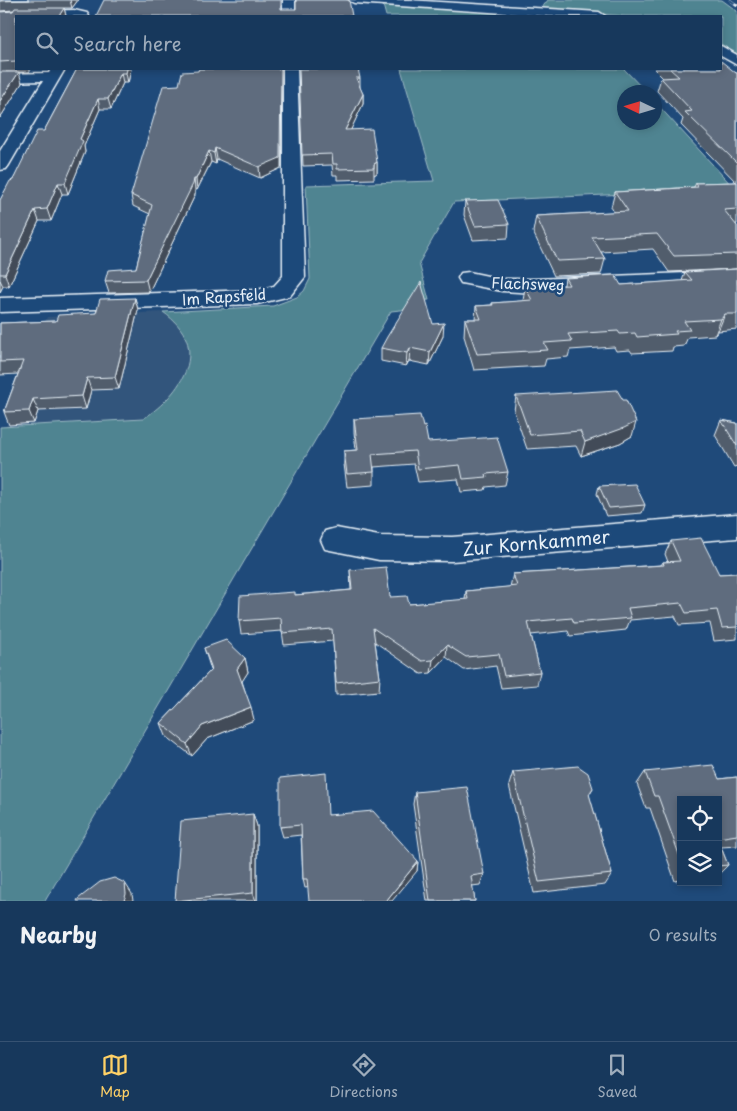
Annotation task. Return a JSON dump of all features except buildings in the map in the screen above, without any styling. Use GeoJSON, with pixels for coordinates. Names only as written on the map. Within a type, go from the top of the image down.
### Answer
{"type":"FeatureCollection","features":[{"type":"Feature","properties":{"kind":"street"},"geometry":{"type":"LineString","coordinates":[[289,0],[289,15]]}},
{"type":"Feature","properties":{"kind":"street"},"geometry":{"type":"LineString","coordinates":[[354,0],[584,15]]}},
{"type":"Feature","properties":{"kind":"street"},"geometry":{"type":"LineString","coordinates":[[37,15],[78,15]]}},
{"type":"Feature","properties":{"kind":"street"},"geometry":{"type":"LineString","coordinates":[[0,16],[15,16]]}},
{"type":"Feature","properties":{"kind":"street"},"geometry":{"type":"LineString","coordinates":[[722,51],[737,61]]}},
{"type":"Feature","properties":{"kind":"street","name":"Im Rapsfeld"},"geometry":{"type":"LineString","coordinates":[[0,305],[257,297],[282,291],[294,277],[290,70]]}},
{"type":"Feature","properties":{"kind":"street"},"geometry":{"type":"LineString","coordinates":[[0,78],[56,73]]}},
{"type":"Feature","properties":{"kind":"street"},"geometry":{"type":"LineString","coordinates":[[0,164],[56,73]]}},
{"type":"Feature","properties":{"kind":"street","name":"Flachsweg"},"geometry":{"type":"LineString","coordinates":[[469,278],[502,285],[535,286],[737,277]]}},
{"type":"Feature","properties":{"kind":"street","name":"Zur Kornkammer"},"geometry":{"type":"LineString","coordinates":[[336,540],[379,548],[452,549],[737,526]]}},
{"type":"Feature","properties":{"kind":"shaded area"},"geometry":{"type":"Polygon","coordinates":[[[163,312],[173,319],[186,336],[189,360],[174,393],[143,419],[6,426],[47,317],[163,312]]]}},
{"type":"Feature","properties":{"kind":"green space"},"geometry":{"type":"Polygon","coordinates":[[[548,0],[722,0],[737,11],[737,54],[722,45],[722,15],[614,15],[541,9],[548,0]]]}},
{"type":"Feature","properties":{"kind":"green space"},"geometry":{"type":"Polygon","coordinates":[[[383,5],[537,15],[386,15],[383,5]]]}},
{"type":"Feature","properties":{"kind":"green space"},"geometry":{"type":"Polygon","coordinates":[[[401,70],[625,70],[639,85],[617,85],[617,130],[662,130],[662,110],[735,189],[454,202],[419,263],[429,300],[408,301],[410,309],[391,311],[45,901],[0,901],[0,427],[143,419],[157,408],[180,383],[186,369],[189,354],[186,340],[178,326],[163,312],[273,306],[297,297],[304,291],[310,279],[306,185],[434,181],[401,70]]]}},
{"type":"Feature","properties":{"kind":"railway"},"geometry":{"type":"LineString","coordinates":[[730,0],[737,5]]}}]}
